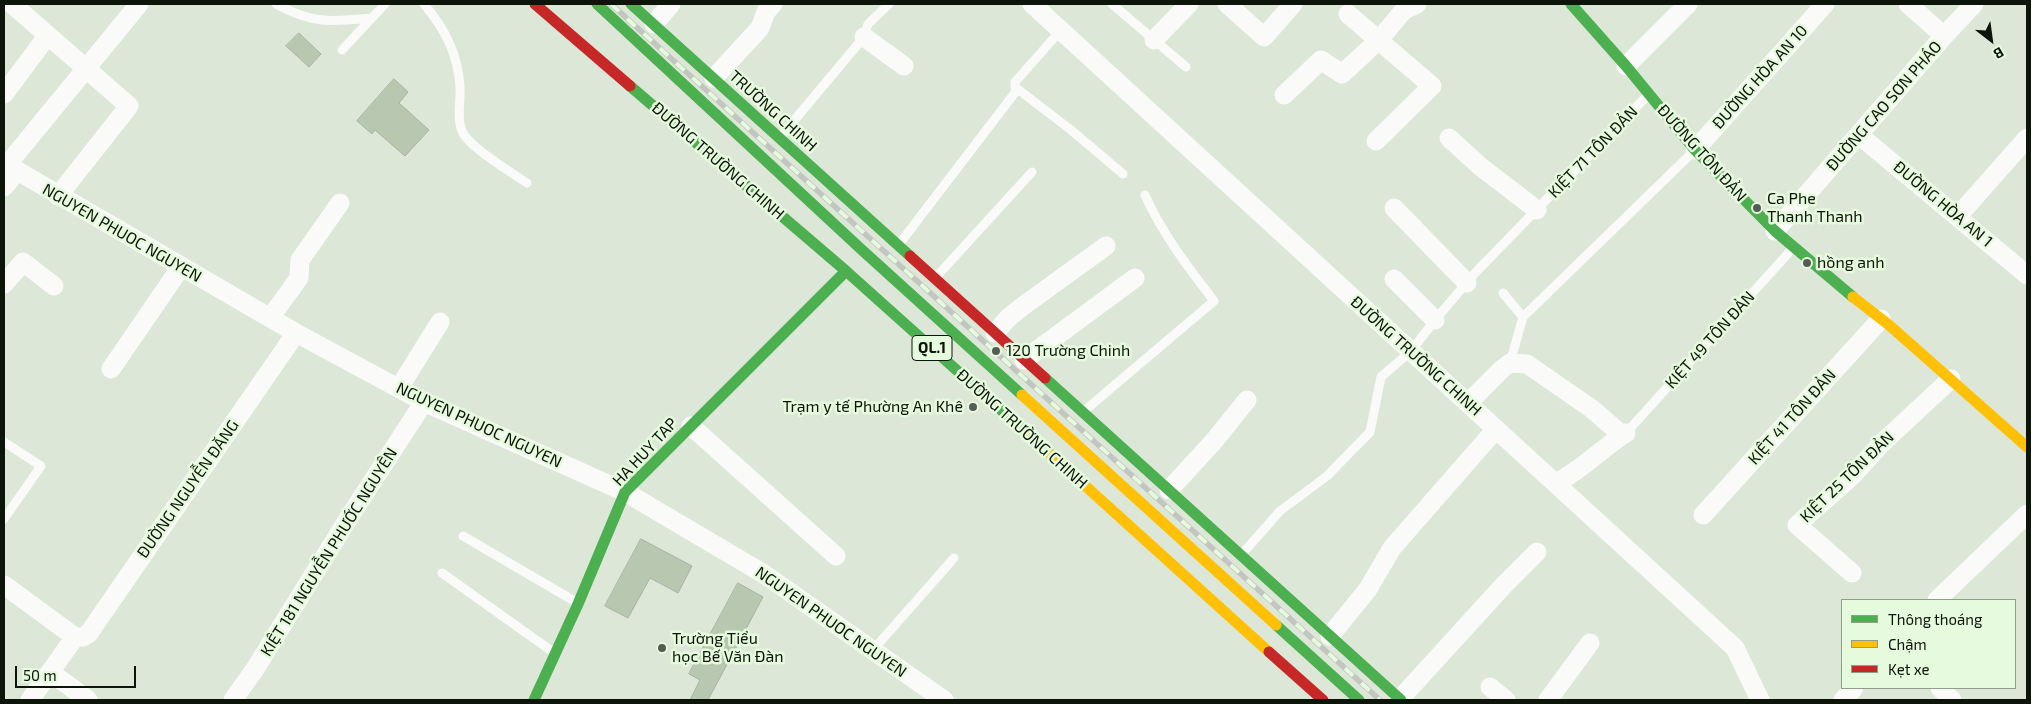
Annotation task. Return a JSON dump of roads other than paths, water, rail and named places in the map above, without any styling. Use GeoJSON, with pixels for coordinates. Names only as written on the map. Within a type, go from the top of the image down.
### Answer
{"type":"FeatureCollection","features":[{"type":"Feature","properties":{"kind":"main road","name":"ĐƯỜNG TRƯỜNG CHINH"},"geometry":{"type":"LineString","coordinates":[[535,4],[846,271],[1324,700]]}},
{"type":"Feature","properties":{"kind":"main road","name":"ĐƯỜNG TRƯỜNG CHINH"},"geometry":{"type":"LineString","coordinates":[[597,4],[855,243],[1359,700]]}},
{"type":"Feature","properties":{"kind":"main road","name":"TRƯỜNG CHINH"},"geometry":{"type":"LineString","coordinates":[[631,4],[896,243]]}},
{"type":"Feature","properties":{"kind":"main road","name":"ĐƯỜNG TÔN ĐẢN"},"geometry":{"type":"LineString","coordinates":[[1571,4],[1626,66],[1695,150],[1775,232],[1881,319],[2027,447]]}},
{"type":"Feature","properties":{"kind":"main road"},"geometry":{"type":"LineString","coordinates":[[896,243],[1400,700]]}},
{"type":"Feature","properties":{"kind":"main road","name":"HA HUY TAP"},"geometry":{"type":"LineString","coordinates":[[534,700],[556,654],[626,492],[810,305],[846,271]]}},
{"type":"Feature","properties":{"kind":"street"},"geometry":{"type":"LineString","coordinates":[[12,4],[128,106],[58,196]]}},
{"type":"Feature","properties":{"kind":"street"},"geometry":{"type":"LineString","coordinates":[[4,187],[9,167],[85,68],[139,4]]}},
{"type":"Feature","properties":{"kind":"street"},"geometry":{"type":"LineString","coordinates":[[654,24],[671,4]]}},
{"type":"Feature","properties":{"kind":"street"},"geometry":{"type":"LineString","coordinates":[[714,78],[760,28],[766,12],[773,4]]}},
{"type":"Feature","properties":{"kind":"street","name":"ĐƯỜNG TRƯỜNG CHINH"},"geometry":{"type":"LineString","coordinates":[[1032,4],[1734,648],[1760,700]]}},
{"type":"Feature","properties":{"kind":"street"},"geometry":{"type":"LineString","coordinates":[[1154,40],[1189,4]]}},
{"type":"Feature","properties":{"kind":"street"},"geometry":{"type":"LineString","coordinates":[[1227,4],[1264,36],[1293,4]]}},
{"type":"Feature","properties":{"kind":"street"},"geometry":{"type":"LineString","coordinates":[[1284,95],[1321,60],[1342,74],[1379,40],[1404,10],[1417,4]]}},
{"type":"Feature","properties":{"kind":"street"},"geometry":{"type":"LineString","coordinates":[[1626,66],[1688,4]]}},
{"type":"Feature","properties":{"kind":"street","name":"ĐƯỜNG HÒA AN 10"},"geometry":{"type":"LineString","coordinates":[[1695,150],[1825,4]]}},
{"type":"Feature","properties":{"kind":"street"},"geometry":{"type":"LineString","coordinates":[[1908,4],[1944,36]]}},
{"type":"Feature","properties":{"kind":"street","name":"ĐƯỜNG CAO SƠN PHÁO"},"geometry":{"type":"LineString","coordinates":[[1775,232],[1944,36],[1974,4]]}},
{"type":"Feature","properties":{"kind":"street"},"geometry":{"type":"LineString","coordinates":[[1348,14],[1432,86],[1376,140]]}},
{"type":"Feature","properties":{"kind":"street"},"geometry":{"type":"LineString","coordinates":[[4,94],[48,35]]}},
{"type":"Feature","properties":{"kind":"street"},"geometry":{"type":"LineString","coordinates":[[864,37],[904,66]]}},
{"type":"Feature","properties":{"kind":"street","name":"ĐƯỜNG HÒA AN 1"},"geometry":{"type":"LineString","coordinates":[[1859,135],[2027,275]]}},
{"type":"Feature","properties":{"kind":"street","name":"KIỆT 71 TÔN ĐẢN"},"geometry":{"type":"LineString","coordinates":[[1449,138],[1481,167],[1537,210]]}},
{"type":"Feature","properties":{"kind":"street"},"geometry":{"type":"LineString","coordinates":[[1958,216],[2027,138]]}},
{"type":"Feature","properties":{"kind":"street","name":"NGUYEN PHUOC NGUYEN"},"geometry":{"type":"LineString","coordinates":[[9,167],[296,333],[424,402],[626,492],[764,574],[944,700]]}},
{"type":"Feature","properties":{"kind":"street"},"geometry":{"type":"LineString","coordinates":[[270,318],[299,278],[300,260],[340,203]]}},
{"type":"Feature","properties":{"kind":"street"},"geometry":{"type":"LineString","coordinates":[[1394,208],[1467,283]]}},
{"type":"Feature","properties":{"kind":"street"},"geometry":{"type":"LineString","coordinates":[[995,333],[1008,318],[1023,306],[1106,246]]}},
{"type":"Feature","properties":{"kind":"street"},"geometry":{"type":"LineString","coordinates":[[4,284],[24,262],[54,286]]}},
{"type":"Feature","properties":{"kind":"street"},"geometry":{"type":"LineString","coordinates":[[111,369],[181,267]]}},
{"type":"Feature","properties":{"kind":"street"},"geometry":{"type":"LineString","coordinates":[[1024,360],[1135,278]]}},
{"type":"Feature","properties":{"kind":"street"},"geometry":{"type":"LineString","coordinates":[[1394,280],[1435,320]]}},
{"type":"Feature","properties":{"kind":"street","name":"KIỆT 41 TÔN ĐẢN"},"geometry":{"type":"LineString","coordinates":[[1703,515],[1881,319]]}},
{"type":"Feature","properties":{"kind":"street"},"geometry":{"type":"LineString","coordinates":[[399,388],[440,322]]}},
{"type":"Feature","properties":{"kind":"street","name":"ĐƯỜNG NGUYỄN ĐĂNG"},"geometry":{"type":"LineString","coordinates":[[30,700],[75,636],[83,637],[90,632],[296,333]]}},
{"type":"Feature","properties":{"kind":"street"},"geometry":{"type":"LineString","coordinates":[[1468,403],[1502,368],[1510,363],[1527,364],[1624,434],[1604,447],[1567,477],[1555,483]]}},
{"type":"Feature","properties":{"kind":"street","name":"KIỆT 25 TÔN ĐẢN"},"geometry":{"type":"LineString","coordinates":[[1852,573],[1796,525],[1852,476],[1881,444],[1951,380]]}},
{"type":"Feature","properties":{"kind":"street"},"geometry":{"type":"LineString","coordinates":[[1169,490],[1214,441],[1247,400]]}},
{"type":"Feature","properties":{"kind":"street","name":"KIỆT 181 NGUYỄN PHƯỚC NGUYÊN"},"geometry":{"type":"LineString","coordinates":[[233,700],[255,669],[348,519],[424,402]]}},
{"type":"Feature","properties":{"kind":"street"},"geometry":{"type":"LineString","coordinates":[[691,426],[836,556]]}},
{"type":"Feature","properties":{"kind":"street"},"geometry":{"type":"LineString","coordinates":[[1330,636],[1368,589],[1392,548],[1496,429]]}},
{"type":"Feature","properties":{"kind":"street"},"geometry":{"type":"LineString","coordinates":[[1938,599],[2027,514]]}},
{"type":"Feature","properties":{"kind":"street"},"geometry":{"type":"LineString","coordinates":[[1400,700],[1503,586],[1537,552]]}},
{"type":"Feature","properties":{"kind":"street"},"geometry":{"type":"LineString","coordinates":[[4,585],[75,636]]}},
{"type":"Feature","properties":{"kind":"street"},"geometry":{"type":"LineString","coordinates":[[1548,700],[1590,643]]}},
{"type":"Feature","properties":{"kind":"street"},"geometry":{"type":"LineString","coordinates":[[50,672],[88,700]]}},
{"type":"Feature","properties":{"kind":"street"},"geometry":{"type":"LineString","coordinates":[[1490,687],[1506,700]]}},
{"type":"Feature","properties":{"kind":"street"},"geometry":{"type":"LineString","coordinates":[[1843,700],[1853,689]]}},
{"type":"Feature","properties":{"kind":"street"},"geometry":{"type":"LineString","coordinates":[[1941,689],[1952,700]]}},
{"type":"Feature","properties":{"kind":"lane"},"geometry":{"type":"LineString","coordinates":[[276,4],[301,17],[320,20],[338,21],[372,18]]}},
{"type":"Feature","properties":{"kind":"lane"},"geometry":{"type":"LineString","coordinates":[[342,50],[385,4]]}},
{"type":"Feature","properties":{"kind":"lane"},"geometry":{"type":"LineString","coordinates":[[424,4],[440,23],[450,40],[456,58],[460,85],[460,121],[463,132],[471,143],[527,183]]}},
{"type":"Feature","properties":{"kind":"lane"},"geometry":{"type":"LineString","coordinates":[[780,138],[864,37],[868,24],[889,4]]}},
{"type":"Feature","properties":{"kind":"lane"},"geometry":{"type":"LineString","coordinates":[[1112,4],[1186,67]]}},
{"type":"Feature","properties":{"kind":"lane"},"geometry":{"type":"LineString","coordinates":[[1061,30],[1015,82],[1017,90],[1071,130],[1123,174]]}},
{"type":"Feature","properties":{"kind":"lane"},"geometry":{"type":"LineString","coordinates":[[896,243],[1017,90]]}},
{"type":"Feature","properties":{"kind":"lane","name":"KIỆT 71 TÔN ĐẢN"},"geometry":{"type":"LineString","coordinates":[[1241,556],[1280,511],[1326,476],[1370,432],[1381,377],[1411,351],[1467,283],[1649,94]]}},
{"type":"Feature","properties":{"kind":"lane"},"geometry":{"type":"LineString","coordinates":[[1510,363],[1523,317],[1695,150]]}},
{"type":"Feature","properties":{"kind":"lane"},"geometry":{"type":"LineString","coordinates":[[935,278],[1032,172]]}},
{"type":"Feature","properties":{"kind":"lane"},"geometry":{"type":"LineString","coordinates":[[1082,412],[1214,301],[1177,253],[1145,195]]}},
{"type":"Feature","properties":{"kind":"lane","name":"KIỆT 49 TÔN ĐẢN"},"geometry":{"type":"LineString","coordinates":[[1624,434],[1793,247]]}},
{"type":"Feature","properties":{"kind":"lane"},"geometry":{"type":"LineString","coordinates":[[1503,293],[1523,317]]}},
{"type":"Feature","properties":{"kind":"lane"},"geometry":{"type":"LineString","coordinates":[[4,442],[41,466],[4,519]]}},
{"type":"Feature","properties":{"kind":"lane"},"geometry":{"type":"LineString","coordinates":[[463,536],[578,604]]}},
{"type":"Feature","properties":{"kind":"lane"},"geometry":{"type":"LineString","coordinates":[[873,650],[954,558]]}},
{"type":"Feature","properties":{"kind":"lane"},"geometry":{"type":"LineString","coordinates":[[442,573],[556,654]]}},
{"type":"Feature","properties":{"kind":"railway"},"geometry":{"type":"LineString","coordinates":[[611,4],[1380,700]]}},
{"type":"Feature","properties":{"kind":"place","name":"Ca Phe Thanh Thanh"},"geometry":{"type":"Point","coordinates":[1757,208]}},
{"type":"Feature","properties":{"kind":"place","name":"hồng anh"},"geometry":{"type":"Point","coordinates":[1807,263]}},
{"type":"Feature","properties":{"kind":"place","name":"120 Trường Chinh"},"geometry":{"type":"Point","coordinates":[996,351]}},
{"type":"Feature","properties":{"kind":"place","name":"Trạm y tế Phường An Khê"},"geometry":{"type":"Point","coordinates":[973,407]}},
{"type":"Feature","properties":{"kind":"place","name":"Trường Tiểu học Bế Văn Đàn"},"geometry":{"type":"Point","coordinates":[662,648]}}]}
